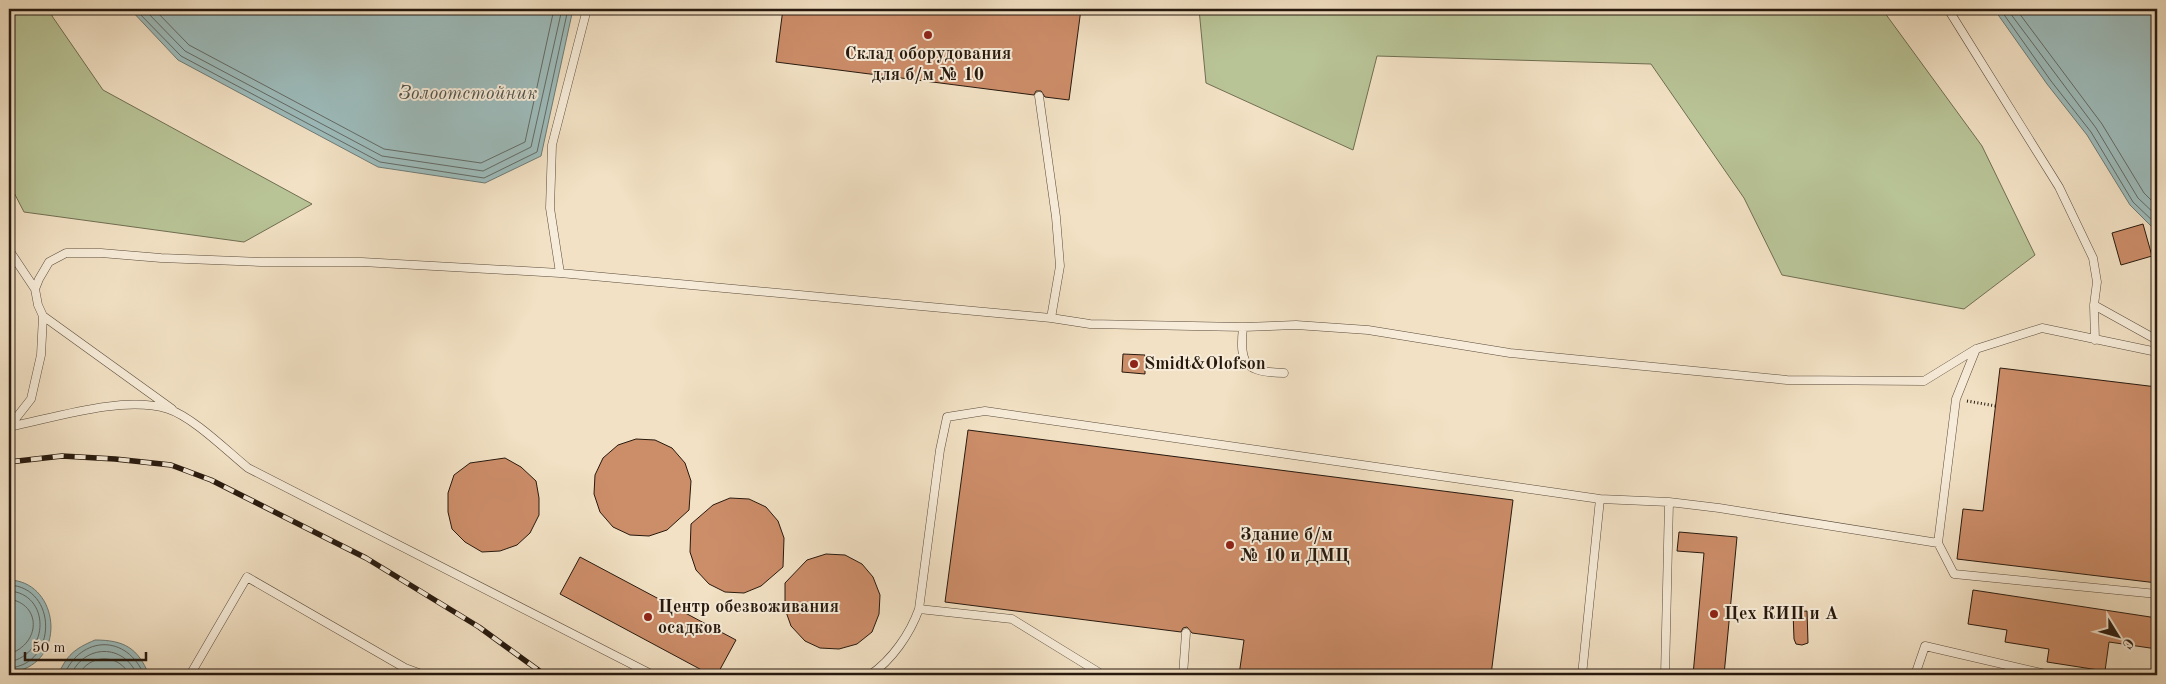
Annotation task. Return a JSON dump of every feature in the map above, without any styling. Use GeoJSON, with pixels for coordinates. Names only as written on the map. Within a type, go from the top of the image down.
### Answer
{"type":"FeatureCollection","features":[{"type":"Feature","properties":{"kind":"lane"},"geometry":{"type":"LineString","coordinates":[[560,273],[550,208],[552,145],[587,9]]}},
{"type":"Feature","properties":{"kind":"lane"},"geometry":{"type":"LineString","coordinates":[[1948,9],[2063,196],[2093,258],[2096,282],[2094,305],[2095,340]]}},
{"type":"Feature","properties":{"kind":"lane"},"geometry":{"type":"LineString","coordinates":[[1039,96],[1056,217],[1060,266],[1051,318]]}},
{"type":"Feature","properties":{"kind":"lane"},"geometry":{"type":"LineString","coordinates":[[9,250],[36,289]]}},
{"type":"Feature","properties":{"kind":"lane"},"geometry":{"type":"LineString","coordinates":[[9,427],[31,399],[41,355],[43,316],[38,305],[36,289],[39,279],[49,262],[66,253],[85,252],[191,259],[261,262],[362,262],[560,273],[1051,318],[1090,324],[1243,327],[1296,325],[1368,330],[1510,353],[1787,380],[1924,381],[1976,348],[2042,328],[2157,352]]}},
{"type":"Feature","properties":{"kind":"lane"},"geometry":{"type":"LineString","coordinates":[[2094,305],[2157,340]]}},
{"type":"Feature","properties":{"kind":"lane"},"geometry":{"type":"LineString","coordinates":[[43,316],[190,421],[248,468],[653,675]]}},
{"type":"Feature","properties":{"kind":"lane"},"geometry":{"type":"LineString","coordinates":[[1243,327],[1241,348],[1243,360],[1254,369],[1268,373],[1284,373]]}},
{"type":"Feature","properties":{"kind":"lane"},"geometry":{"type":"LineString","coordinates":[[1976,348],[1956,399],[1938,543],[1954,574],[2157,594]]}},
{"type":"Feature","properties":{"kind":"lane"},"geometry":{"type":"LineString","coordinates":[[9,427],[109,406],[148,405],[168,409],[190,421]]}},
{"type":"Feature","properties":{"kind":"lane"},"geometry":{"type":"LineString","coordinates":[[870,675],[882,667],[913,627],[920,609],[940,450],[947,417],[985,410],[1600,499],[1669,502],[1719,508],[1938,543]]}},
{"type":"Feature","properties":{"kind":"lane"},"geometry":{"type":"LineString","coordinates":[[1582,675],[1600,499]]}},
{"type":"Feature","properties":{"kind":"lane"},"geometry":{"type":"LineString","coordinates":[[1665,675],[1669,502]]}},
{"type":"Feature","properties":{"kind":"lane"},"geometry":{"type":"LineString","coordinates":[[190,675],[247,577],[405,668],[424,675]]}},
{"type":"Feature","properties":{"kind":"lane"},"geometry":{"type":"LineString","coordinates":[[920,609],[1012,619],[1103,675]]}},
{"type":"Feature","properties":{"kind":"lane"},"geometry":{"type":"LineString","coordinates":[[1182,675],[1186,633]]}},
{"type":"Feature","properties":{"kind":"lane"},"geometry":{"type":"LineString","coordinates":[[1915,675],[1925,646],[2050,675]]}},
{"type":"Feature","properties":{"kind":"path"},"geometry":{"type":"LineString","coordinates":[[1956,399],[1996,406]]}},
{"type":"Feature","properties":{"kind":"green space"},"geometry":{"type":"Polygon","coordinates":[[[9,9],[52,9],[52,16],[103,90],[312,204],[244,242],[24,212],[9,183],[9,9]]]}},
{"type":"Feature","properties":{"kind":"green space"},"geometry":{"type":"Polygon","coordinates":[[[1199,9],[1882,9],[1982,146],[2035,255],[1964,309],[1782,275],[1744,198],[1651,64],[1377,56],[1353,150],[1206,83],[1199,9]]]}},
{"type":"Feature","properties":{"kind":"water","name":"Золоотстойник"},"geometry":{"type":"Polygon","coordinates":[[[130,9],[573,9],[541,156],[485,183],[378,167],[178,60],[130,9]]]}},
{"type":"Feature","properties":{"kind":"water"},"geometry":{"type":"Polygon","coordinates":[[[1994,9],[2157,9],[2157,232],[2130,205],[2087,135],[2047,84],[1994,9]]]}},
{"type":"Feature","properties":{"kind":"water"},"geometry":{"type":"Polygon","coordinates":[[[9,580],[25,583],[37,592],[46,604],[51,634],[46,648],[38,660],[24,669],[9,673],[9,580]]]}},
{"type":"Feature","properties":{"kind":"water"},"geometry":{"type":"Polygon","coordinates":[[[95,640],[105,640],[129,647],[140,658],[149,675],[58,675],[72,653],[95,640]]]}},
{"type":"Feature","properties":{"kind":"building","name":"Склад оборудования для б/м № 10"},"geometry":{"type":"Polygon","coordinates":[[[783,9],[1081,9],[1069,100],[1045,97],[1041,91],[1036,91],[1034,95],[776,62],[783,9]]]}},
{"type":"Feature","properties":{"kind":"building"},"geometry":{"type":"Polygon","coordinates":[[[2143,224],[2152,256],[2121,265],[2112,233],[2143,224]]]}},
{"type":"Feature","properties":{"kind":"building","name":"Smidt&Olofson"},"geometry":{"type":"Polygon","coordinates":[[[1123,354],[1145,355],[1145,374],[1122,372],[1123,354]]]}},
{"type":"Feature","properties":{"kind":"building"},"geometry":{"type":"Polygon","coordinates":[[[2000,368],[2157,387],[2157,583],[1957,559],[1963,509],[1983,511],[2000,368]]]}},
{"type":"Feature","properties":{"kind":"building","name":"Здание б/м № 10 и ДМЦ"},"geometry":{"type":"Polygon","coordinates":[[[968,430],[1513,500],[1491,675],[1239,675],[1244,640],[1192,633],[1187,627],[1183,628],[1181,632],[945,602],[968,430]]]}},
{"type":"Feature","properties":{"kind":"building"},"geometry":{"type":"Polygon","coordinates":[[[636,439],[655,440],[672,448],[685,463],[691,481],[689,510],[667,530],[649,536],[630,535],[613,527],[600,512],[594,494],[595,475],[603,458],[618,445],[636,439]]]}},
{"type":"Feature","properties":{"kind":"building"},"geometry":{"type":"Polygon","coordinates":[[[505,458],[521,467],[536,481],[539,515],[530,533],[517,545],[500,551],[482,552],[465,542],[452,529],[448,512],[448,493],[454,475],[470,463],[505,458]]]}},
{"type":"Feature","properties":{"kind":"building"},"geometry":{"type":"Polygon","coordinates":[[[730,498],[749,499],[766,507],[778,521],[784,538],[783,567],[761,586],[744,593],[725,592],[709,584],[696,570],[690,552],[691,524],[713,505],[730,498]]]}},
{"type":"Feature","properties":{"kind":"building","name":"Цех КИП и А"},"geometry":{"type":"Polygon","coordinates":[[[1679,532],[1737,537],[1724,675],[1693,675],[1704,553],[1677,551],[1679,532]]]}},
{"type":"Feature","properties":{"kind":"building"},"geometry":{"type":"Polygon","coordinates":[[[826,554],[845,555],[862,564],[873,577],[880,595],[879,614],[872,632],[857,644],[839,649],[820,648],[805,641],[791,626],[785,609],[785,583],[807,560],[826,554]]]}},
{"type":"Feature","properties":{"kind":"building","name":"Центр обезвоживания осадков"},"geometry":{"type":"Polygon","coordinates":[[[580,557],[736,640],[717,675],[711,675],[560,594],[580,557]]]}},
{"type":"Feature","properties":{"kind":"building"},"geometry":{"type":"Polygon","coordinates":[[[1973,590],[2157,618],[2157,649],[2109,642],[2105,671],[2047,662],[2049,649],[2005,642],[2007,630],[1968,624],[1973,590]]]}},
{"type":"Feature","properties":{"kind":"building"},"geometry":{"type":"Polygon","coordinates":[[[1807,611],[1808,643],[1796,644],[1794,639],[1793,612],[1807,611]]]}},
{"type":"Feature","properties":{"kind":"railway"},"geometry":{"type":"LineString","coordinates":[[9,462],[62,456],[115,459],[171,465],[211,480],[366,558],[479,627],[545,675]]}},
{"type":"Feature","properties":{"kind":"place","name":"Склад оборудования для б/м № 10"},"geometry":{"type":"Point","coordinates":[928,35]}},
{"type":"Feature","properties":{"kind":"place","name":"Smidt&Olofson"},"geometry":{"type":"Point","coordinates":[1134,364]}},
{"type":"Feature","properties":{"kind":"place","name":"Здание б/м № 10 и ДМЦ"},"geometry":{"type":"Point","coordinates":[1230,545]}},
{"type":"Feature","properties":{"kind":"place","name":"Цех КИП и А"},"geometry":{"type":"Point","coordinates":[1714,614]}},
{"type":"Feature","properties":{"kind":"place","name":"Центр обезвоживания осадков"},"geometry":{"type":"Point","coordinates":[648,617]}}]}
